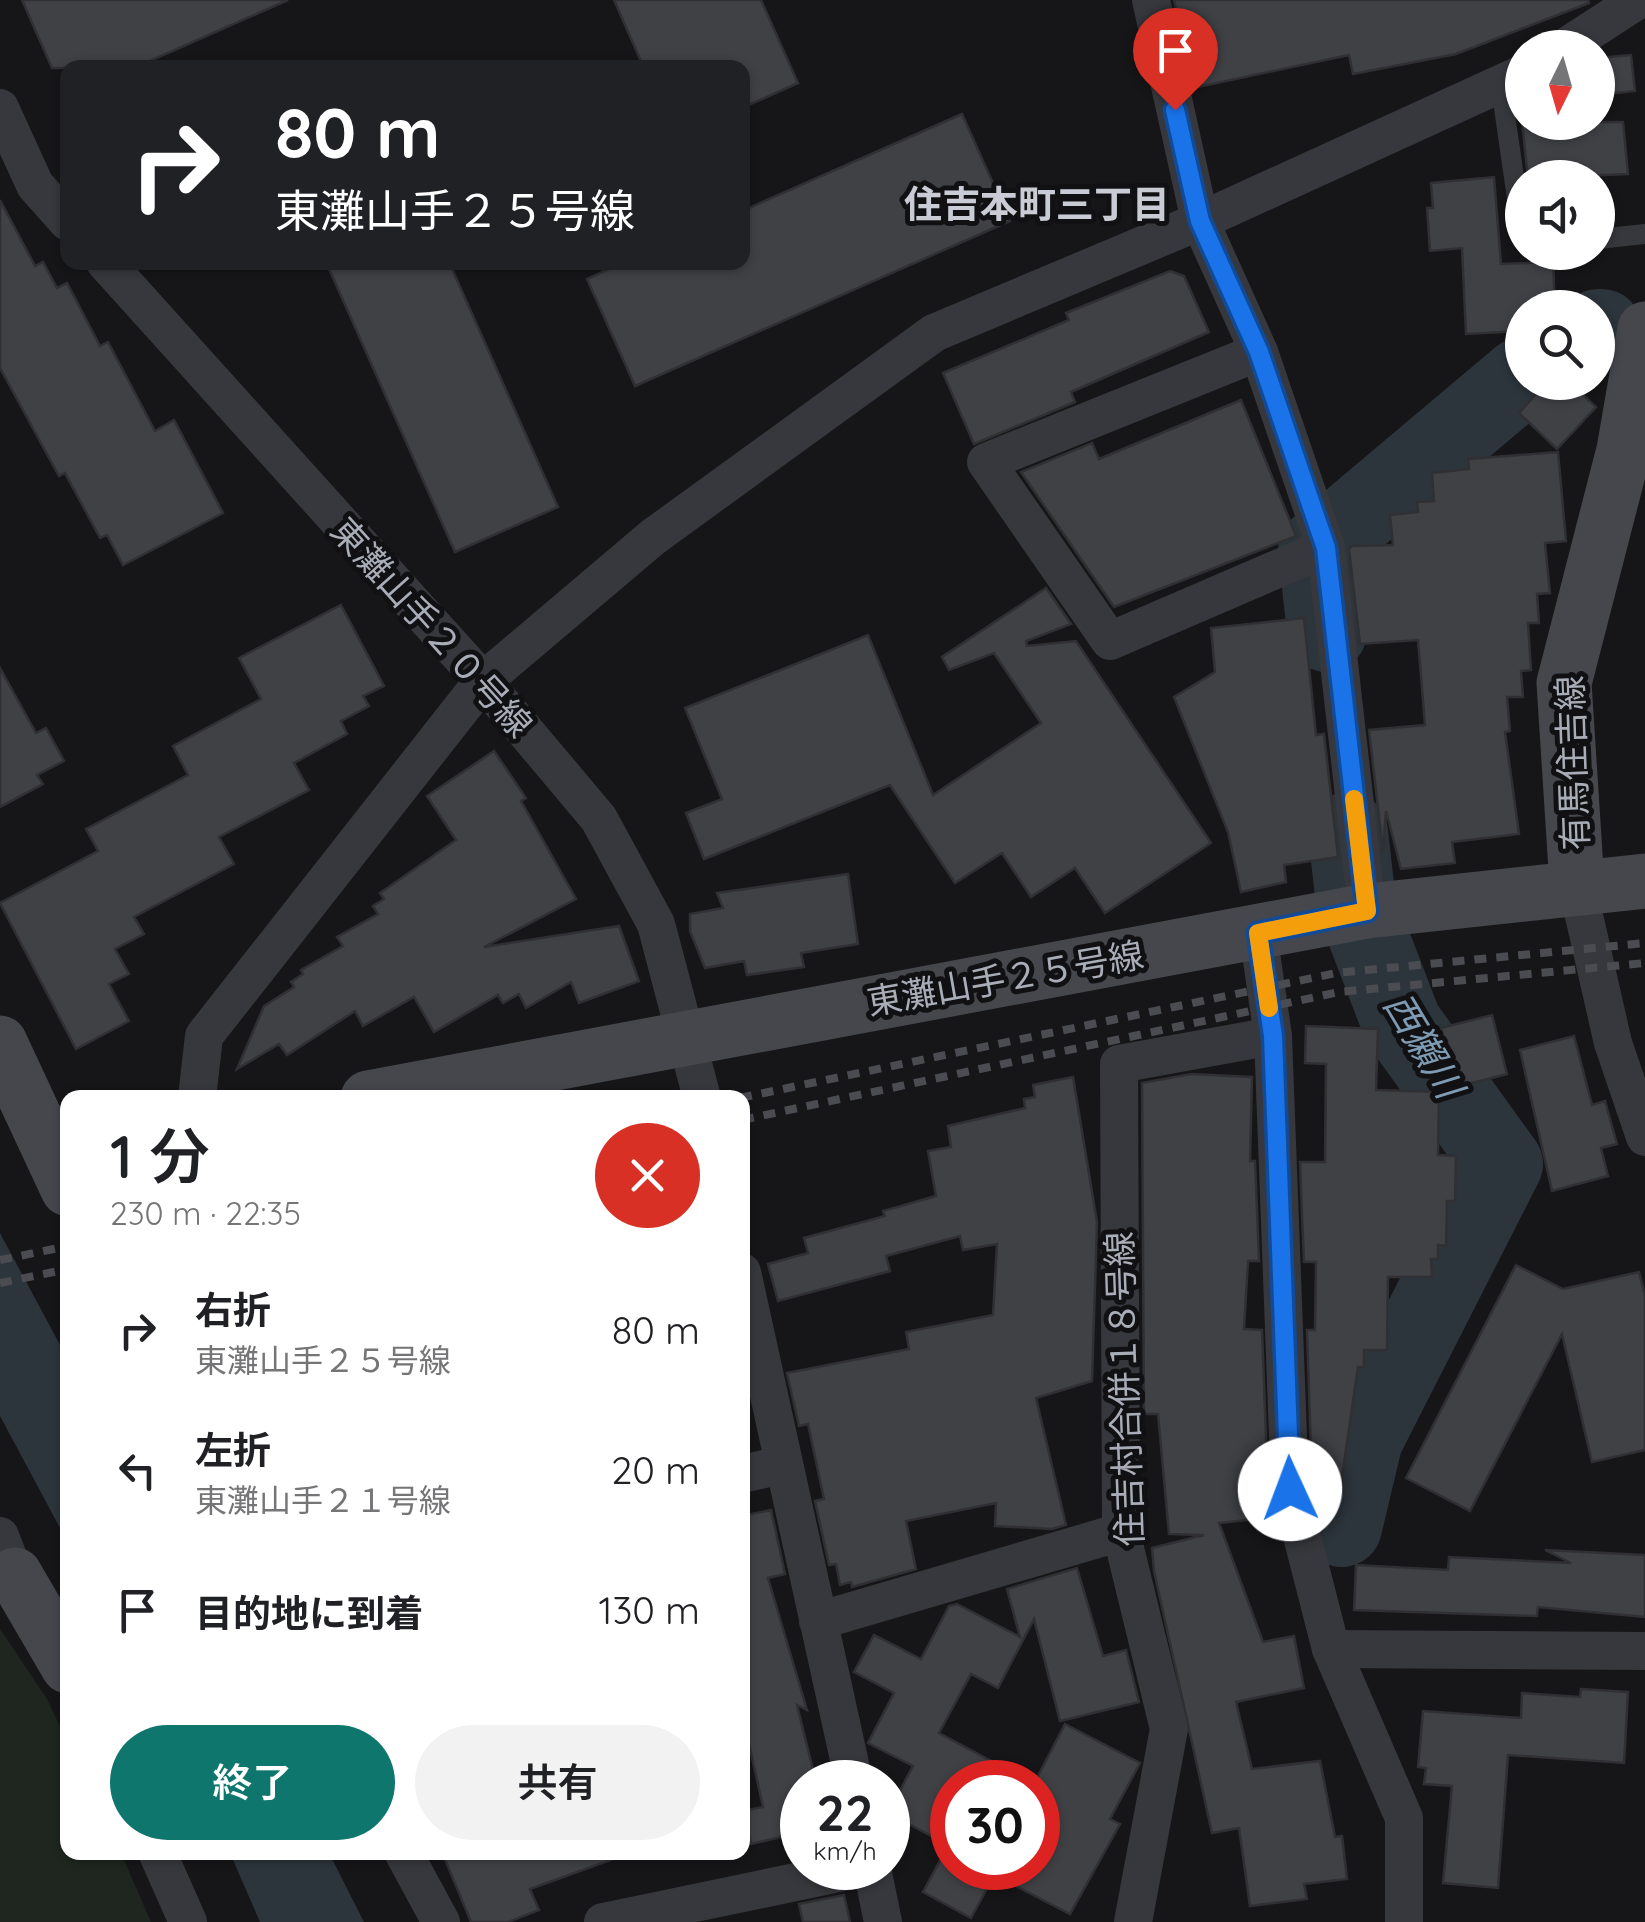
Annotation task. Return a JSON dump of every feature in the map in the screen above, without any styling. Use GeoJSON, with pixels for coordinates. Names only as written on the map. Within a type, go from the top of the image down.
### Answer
{"type":"FeatureCollection","features":[{"type":"Feature","properties":{"kind":"street"},"geometry":{"type":"LineString","coordinates":[[1151,0],[1200,221],[1259,352],[1326,548],[1367,911]]}},
{"type":"Feature","properties":{"kind":"street"},"geometry":{"type":"LineString","coordinates":[[1592,30],[1638,0]]}},
{"type":"Feature","properties":{"kind":"street"},"geometry":{"type":"LineString","coordinates":[[198,1090],[204,1036],[482,681],[653,537],[934,333],[1200,221],[1505,83]]}},
{"type":"Feature","properties":{"kind":"street"},"geometry":{"type":"LineString","coordinates":[[0,108],[35,185],[60,213]]}},
{"type":"Feature","properties":{"kind":"street","name":"東灘山手２０号線"},"geometry":{"type":"LineString","coordinates":[[111,270],[482,681],[598,818],[656,924],[700,1090]]}},
{"type":"Feature","properties":{"kind":"street","name":"有馬住吉線"},"geometry":{"type":"LineString","coordinates":[[1645,329],[1624,450],[1564,683],[1576,885],[1613,1043],[1645,1137]]}},
{"type":"Feature","properties":{"kind":"street"},"geometry":{"type":"LineString","coordinates":[[1259,352],[986,462],[1110,642],[1326,548]]}},
{"type":"Feature","properties":{"kind":"street","name":"東灘山手２５号線"},"geometry":{"type":"LineString","coordinates":[[408,1090],[684,1035],[1367,911],[1645,880]]}},
{"type":"Feature","properties":{"kind":"street"},"geometry":{"type":"LineString","coordinates":[[1258,933],[1273,1036],[1290,1489],[1332,1649],[1404,1818],[1404,1922]]}},
{"type":"Feature","properties":{"kind":"street","name":"住吉村合併１８号線"},"geometry":{"type":"LineString","coordinates":[[1133,1922],[1168,1729],[1121,1532],[1118,1064],[1273,1036]]}},
{"type":"Feature","properties":{"kind":"street"},"geometry":{"type":"LineString","coordinates":[[0,1043],[60,1164]]}},
{"type":"Feature","properties":{"kind":"street"},"geometry":{"type":"LineString","coordinates":[[750,1311],[849,1760]]}},
{"type":"Feature","properties":{"kind":"street"},"geometry":{"type":"LineString","coordinates":[[750,1472],[782,1466]]}},
{"type":"Feature","properties":{"kind":"street"},"geometry":{"type":"LineString","coordinates":[[818,1621],[1121,1532]]}},
{"type":"Feature","properties":{"kind":"street"},"geometry":{"type":"LineString","coordinates":[[5,1556],[60,1652]]}},
{"type":"Feature","properties":{"kind":"street"},"geometry":{"type":"LineString","coordinates":[[1332,1649],[1645,1652]]}},
{"type":"Feature","properties":{"kind":"street"},"geometry":{"type":"LineString","coordinates":[[161,1860],[188,1922]]}},
{"type":"Feature","properties":{"kind":"street"},"geometry":{"type":"LineString","coordinates":[[407,1860],[442,1922]]}},
{"type":"Feature","properties":{"kind":"street"},"geometry":{"type":"LineString","coordinates":[[603,1922],[780,1885]]}},
{"type":"Feature","properties":{"kind":"street"},"geometry":{"type":"LineString","coordinates":[[876,1890],[883,1922]]}},
{"type":"Feature","properties":{"kind":"lane"},"geometry":{"type":"LineString","coordinates":[[1615,237],[1645,234]]}},
{"type":"Feature","properties":{"kind":"shaded area"},"geometry":{"type":"Polygon","coordinates":[[[0,1233],[60,1345],[60,1528],[0,1416],[0,1233]]]}},
{"type":"Feature","properties":{"kind":"shaded area"},"geometry":{"type":"Polygon","coordinates":[[[0,1629],[47,1699],[60,1726],[60,1860],[124,1860],[151,1922],[0,1922],[0,1629]]]}},
{"type":"Feature","properties":{"kind":"shaded area"},"geometry":{"type":"Polygon","coordinates":[[[233,1860],[333,1860],[364,1922],[260,1922],[233,1860]]]}},
{"type":"Feature","properties":{"kind":"building"},"geometry":{"type":"Polygon","coordinates":[[[22,0],[288,0],[152,60],[60,60],[60,68],[52,68],[22,0]]]}},
{"type":"Feature","properties":{"kind":"building"},"geometry":{"type":"Polygon","coordinates":[[[614,0],[761,0],[798,83],[750,104],[750,60],[640,60],[614,0]]]}},
{"type":"Feature","properties":{"kind":"building"},"geometry":{"type":"Polygon","coordinates":[[[1174,0],[1589,3],[1519,30],[1505,30],[1505,35],[1456,54],[1353,74],[1349,55],[1193,88],[1174,0]]]}},
{"type":"Feature","properties":{"kind":"building"},"geometry":{"type":"Polygon","coordinates":[[[1631,55],[1635,91],[1615,93],[1615,56],[1631,55]]]}},
{"type":"Feature","properties":{"kind":"building"},"geometry":{"type":"Polygon","coordinates":[[[962,114],[1010,221],[635,386],[587,279],[607,270],[750,270],[750,207],[962,114]]]}},
{"type":"Feature","properties":{"kind":"building"},"geometry":{"type":"Polygon","coordinates":[[[1615,122],[1623,122],[1628,174],[1615,175],[1615,160],[1526,160],[1524,140],[1615,140],[1615,122]]]}},
{"type":"Feature","properties":{"kind":"building"},"geometry":{"type":"Polygon","coordinates":[[[1494,177],[1501,264],[1505,264],[1505,270],[1553,270],[1554,290],[1505,290],[1505,332],[1466,334],[1462,248],[1430,251],[1427,208],[1433,208],[1431,183],[1494,177]]]}},
{"type":"Feature","properties":{"kind":"building"},"geometry":{"type":"Polygon","coordinates":[[[0,200],[35,266],[43,262],[57,288],[67,283],[100,346],[108,342],[155,431],[174,420],[223,513],[123,565],[107,535],[100,538],[65,473],[59,476],[0,368],[0,200]]]}},
{"type":"Feature","properties":{"kind":"building"},"geometry":{"type":"Polygon","coordinates":[[[330,270],[453,270],[558,507],[455,552],[330,270]]]}},
{"type":"Feature","properties":{"kind":"building"},"geometry":{"type":"Polygon","coordinates":[[[1170,271],[1184,276],[1209,332],[1071,392],[1075,402],[974,444],[943,373],[1069,320],[1066,313],[1170,271]]]}},
{"type":"Feature","properties":{"kind":"building"},"geometry":{"type":"Polygon","coordinates":[[[1241,400],[1296,536],[1114,607],[1021,472],[1092,443],[1099,459],[1241,400]]]}},
{"type":"Feature","properties":{"kind":"building"},"geometry":{"type":"Polygon","coordinates":[[[1531,400],[1588,400],[1596,407],[1557,449],[1519,413],[1531,400]]]}},
{"type":"Feature","properties":{"kind":"building"},"geometry":{"type":"Polygon","coordinates":[[[1558,452],[1566,541],[1545,543],[1550,593],[1537,594],[1539,623],[1528,623],[1531,670],[1521,671],[1523,697],[1507,697],[1510,731],[1505,732],[1519,834],[1452,842],[1455,863],[1401,869],[1386,811],[1383,851],[1369,730],[1425,725],[1418,640],[1360,644],[1349,549],[1393,545],[1390,515],[1418,512],[1417,502],[1434,501],[1432,473],[1469,469],[1468,459],[1558,452]]]}},
{"type":"Feature","properties":{"kind":"building"},"geometry":{"type":"Polygon","coordinates":[[[1046,588],[1071,624],[1026,641],[1027,646],[1076,641],[1211,843],[1105,913],[1075,868],[1031,897],[1002,853],[955,883],[890,785],[704,859],[686,813],[722,799],[685,708],[868,635],[933,795],[1041,723],[994,653],[949,670],[942,657],[1046,588]]]}},
{"type":"Feature","properties":{"kind":"building"},"geometry":{"type":"Polygon","coordinates":[[[341,605],[384,686],[363,696],[369,706],[341,721],[347,734],[294,763],[309,790],[219,837],[234,864],[134,917],[144,934],[115,949],[129,974],[109,984],[129,1021],[76,1049],[0,903],[98,851],[86,829],[188,775],[173,746],[261,699],[239,658],[341,605]]]}},
{"type":"Feature","properties":{"kind":"building"},"geometry":{"type":"Polygon","coordinates":[[[1304,618],[1316,735],[1324,734],[1338,857],[1284,865],[1286,882],[1241,892],[1228,832],[1174,697],[1215,672],[1211,628],[1304,618]]]}},
{"type":"Feature","properties":{"kind":"building"},"geometry":{"type":"Polygon","coordinates":[[[0,668],[36,733],[46,728],[64,761],[37,775],[43,784],[0,807],[0,668]]]}},
{"type":"Feature","properties":{"kind":"building"},"geometry":{"type":"Polygon","coordinates":[[[494,751],[526,798],[521,801],[576,899],[484,947],[619,926],[639,981],[579,1003],[571,982],[526,1008],[519,994],[503,1003],[498,995],[434,1032],[414,997],[363,1026],[355,1011],[287,1055],[279,1044],[237,1069],[264,1006],[294,987],[291,982],[303,974],[301,970],[343,946],[337,937],[378,914],[373,906],[384,899],[380,893],[456,840],[427,796],[494,751]]]}},
{"type":"Feature","properties":{"kind":"building"},"geometry":{"type":"Polygon","coordinates":[[[848,874],[858,944],[801,953],[804,967],[747,975],[744,961],[705,968],[690,931],[690,914],[723,908],[717,893],[848,874]]]}},
{"type":"Feature","properties":{"kind":"building"},"geometry":{"type":"Polygon","coordinates":[[[1492,1015],[1507,1074],[1456,1087],[1441,1028],[1492,1015]]]}},
{"type":"Feature","properties":{"kind":"building"},"geometry":{"type":"Polygon","coordinates":[[[1306,1026],[1378,1029],[1376,1090],[1439,1092],[1438,1155],[1456,1156],[1455,1201],[1447,1201],[1446,1246],[1438,1245],[1438,1259],[1431,1259],[1432,1277],[1388,1277],[1387,1350],[1364,1350],[1364,1367],[1358,1367],[1341,1484],[1312,1480],[1307,1330],[1315,1330],[1316,1262],[1304,1262],[1300,1162],[1325,1162],[1326,1064],[1305,1063],[1306,1026]]]}},
{"type":"Feature","properties":{"kind":"building"},"geometry":{"type":"Polygon","coordinates":[[[1574,1036],[1592,1105],[1605,1101],[1617,1144],[1601,1148],[1608,1176],[1552,1191],[1520,1050],[1574,1036]]]}},
{"type":"Feature","properties":{"kind":"building"},"geometry":{"type":"Polygon","coordinates":[[[1191,1074],[1252,1077],[1250,1161],[1255,1161],[1259,1261],[1248,1261],[1244,1329],[1262,1330],[1268,1490],[1274,1517],[1219,1523],[1263,1642],[1294,1636],[1304,1688],[1236,1702],[1252,1769],[1320,1761],[1335,1837],[1342,1836],[1347,1879],[1304,1884],[1307,1899],[1250,1906],[1239,1828],[1212,1833],[1152,1548],[1204,1535],[1169,1534],[1158,1414],[1144,1414],[1142,1083],[1191,1074]]]}},
{"type":"Feature","properties":{"kind":"building"},"geometry":{"type":"Polygon","coordinates":[[[1073,1077],[1097,1222],[1092,1381],[1036,1398],[1066,1525],[1052,1529],[995,1526],[996,1503],[906,1521],[916,1569],[852,1587],[851,1582],[840,1585],[836,1564],[829,1565],[815,1501],[824,1499],[808,1424],[799,1426],[787,1373],[909,1349],[906,1332],[993,1315],[997,1244],[963,1250],[960,1236],[886,1256],[890,1271],[778,1301],[768,1264],[808,1253],[804,1238],[885,1216],[883,1211],[936,1196],[928,1151],[951,1147],[948,1126],[1025,1108],[1024,1099],[1035,1097],[1033,1085],[1073,1077]]]}},
{"type":"Feature","properties":{"kind":"building"},"geometry":{"type":"Polygon","coordinates":[[[1516,1265],[1563,1289],[1639,1272],[1645,1296],[1645,1450],[1592,1462],[1562,1334],[1470,1511],[1406,1478],[1516,1265]]]}},
{"type":"Feature","properties":{"kind":"building"},"geometry":{"type":"Polygon","coordinates":[[[771,1510],[785,1574],[768,1578],[807,1710],[797,1705],[811,1760],[780,1760],[780,1837],[751,1844],[750,1810],[763,1807],[750,1749],[750,1514],[771,1510]]]}},
{"type":"Feature","properties":{"kind":"building"},"geometry":{"type":"Polygon","coordinates":[[[1545,1550],[1645,1555],[1645,1617],[1538,1607],[1537,1616],[1354,1610],[1356,1565],[1448,1570],[1449,1557],[1571,1563],[1545,1550]]]}},
{"type":"Feature","properties":{"kind":"building"},"geometry":{"type":"Polygon","coordinates":[[[1077,1568],[1103,1656],[1126,1650],[1139,1702],[1060,1721],[1034,1619],[998,1688],[971,1674],[939,1733],[990,1760],[930,1760],[930,1835],[910,1825],[910,1760],[901,1760],[868,1743],[894,1693],[854,1672],[874,1635],[921,1659],[949,1606],[957,1604],[1020,1637],[1007,1589],[1077,1568]]]}},
{"type":"Feature","properties":{"kind":"building"},"geometry":{"type":"Polygon","coordinates":[[[1581,1689],[1628,1692],[1624,1763],[1508,1755],[1498,1888],[1443,1883],[1452,1786],[1424,1784],[1426,1768],[1418,1767],[1423,1711],[1521,1718],[1522,1693],[1580,1697],[1581,1689]]]}},
{"type":"Feature","properties":{"kind":"building"},"geometry":{"type":"Polygon","coordinates":[[[1065,1724],[1140,1763],[1110,1819],[1120,1824],[1070,1914],[1024,1890],[1060,1890],[1060,1760],[1046,1760],[1065,1724]]]}},
{"type":"Feature","properties":{"kind":"building"},"geometry":{"type":"Polygon","coordinates":[[[445,1860],[611,1860],[530,1889],[539,1910],[508,1922],[471,1922],[445,1860]]]}},
{"type":"Feature","properties":{"kind":"building"},"geometry":{"type":"Polygon","coordinates":[[[930,1879],[930,1890],[986,1890],[971,1918],[923,1892],[930,1879]]]}},
{"type":"Feature","properties":{"kind":"building"},"geometry":{"type":"Polygon","coordinates":[[[844,1895],[850,1922],[803,1922],[799,1904],[844,1895]]]}},
{"type":"Feature","properties":{"kind":"waterway","name":"西獺川"},"geometry":{"type":"LineString","coordinates":[[1327,632],[1318,549],[1505,391]]}},
{"type":"Feature","properties":{"kind":"waterway","name":"西獺川"},"geometry":{"type":"LineString","coordinates":[[1342,1527],[1363,1439],[1503,1164],[1402,1024],[1356,904],[1348,832]]}},
{"type":"Feature","properties":{"kind":"railway"},"geometry":{"type":"LineString","coordinates":[[750,1096],[1336,973],[1645,943]]}},
{"type":"Feature","properties":{"kind":"railway"},"geometry":{"type":"LineString","coordinates":[[750,1118],[1339,992],[1645,963]]}},
{"type":"Feature","properties":{"kind":"railway"},"geometry":{"type":"LineString","coordinates":[[0,1260],[60,1248]]}},
{"type":"Feature","properties":{"kind":"railway"},"geometry":{"type":"LineString","coordinates":[[0,1283],[60,1271]]}},
{"type":"Feature","properties":{"kind":"slow traffic"},"geometry":{"type":"LineString","coordinates":[[1269,1008],[1258,933],[1367,911],[1354,799]]}},
{"type":"Feature","properties":{"kind":"district","name":"住吉本町三丁目"},"geometry":{"type":"Point","coordinates":[1037,204]}},
{"type":"Feature","properties":{"kind":"route"},"geometry":{"type":"LineString","coordinates":[[1175,110],[1200,221],[1259,352],[1326,548],[1367,911],[1258,933],[1273,1036],[1290,1489]]}}]}
